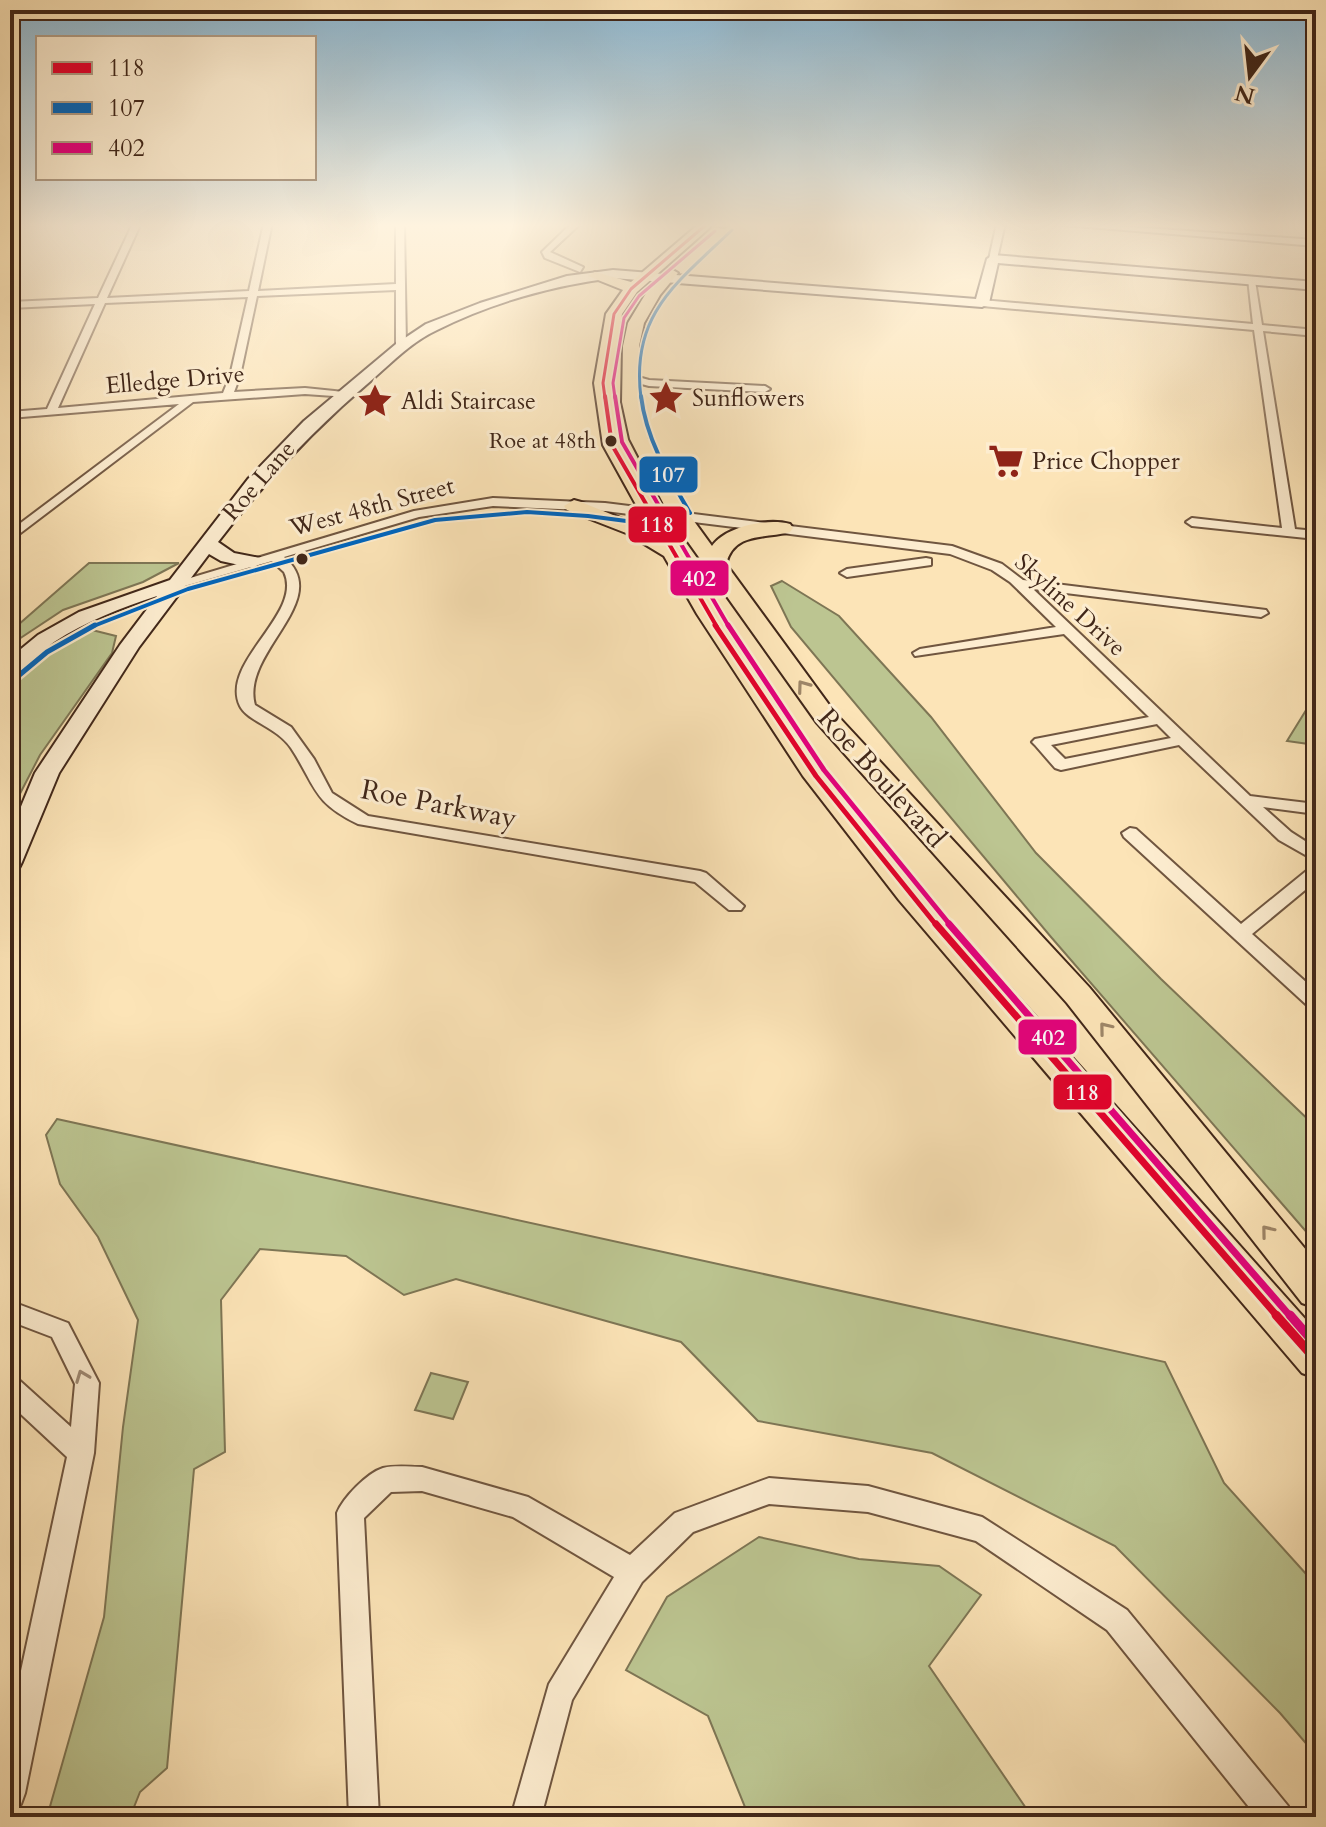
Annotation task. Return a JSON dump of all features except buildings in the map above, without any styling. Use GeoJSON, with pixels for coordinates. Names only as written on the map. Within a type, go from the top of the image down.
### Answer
{"type":"FeatureCollection","features":[{"type":"Feature","properties":{"kind":"main road","name":"Roe Boulevard"},"geometry":{"type":"LineString","coordinates":[[618,308],[614,314],[603,383],[612,445],[708,614],[816,776],[909,893],[1316,1360]]}},
{"type":"Feature","properties":{"kind":"main road","name":"Roe Boulevard"},"geometry":{"type":"LineString","coordinates":[[644,308],[636,323],[631,346],[631,402],[639,439],[681,518],[826,718],[1078,995],[1316,1291]]}},
{"type":"Feature","properties":{"kind":"main road"},"geometry":{"type":"LineString","coordinates":[[574,506],[619,497],[626,491],[630,478]]}},
{"type":"Feature","properties":{"kind":"main road"},"geometry":{"type":"LineString","coordinates":[[574,506],[633,529],[671,552]]}},
{"type":"Feature","properties":{"kind":"main road"},"geometry":{"type":"LineString","coordinates":[[715,564],[716,551],[726,540],[783,528]]}},
{"type":"Feature","properties":{"kind":"street"},"geometry":{"type":"LineString","coordinates":[[51,411],[98,308]]}},
{"type":"Feature","properties":{"kind":"street"},"geometry":{"type":"LineString","coordinates":[[227,396],[250,308]]}},
{"type":"Feature","properties":{"kind":"street"},"geometry":{"type":"LineString","coordinates":[[400,308],[401,347]]}},
{"type":"Feature","properties":{"kind":"street","name":"Roe Lane"},"geometry":{"type":"LineString","coordinates":[[10,862],[32,803],[54,760],[135,637],[274,460],[401,347],[431,327],[480,308]]}},
{"type":"Feature","properties":{"kind":"street"},"geometry":{"type":"LineString","coordinates":[[1040,308],[1316,333]]}},
{"type":"Feature","properties":{"kind":"street"},"geometry":{"type":"LineString","coordinates":[[1256,308],[1289,532]]}},
{"type":"Feature","properties":{"kind":"street"},"geometry":{"type":"LineString","coordinates":[[631,378],[649,383],[763,393],[649,394],[631,402]]}},
{"type":"Feature","properties":{"kind":"street","name":"Elledge Drive"},"geometry":{"type":"LineString","coordinates":[[10,415],[305,391],[344,395]]}},
{"type":"Feature","properties":{"kind":"street"},"geometry":{"type":"LineString","coordinates":[[10,537],[191,400]]}},
{"type":"Feature","properties":{"kind":"street","name":"West 48th Street"},"geometry":{"type":"LineString","coordinates":[[174,585],[418,514],[474,503],[574,506],[681,518]]}},
{"type":"Feature","properties":{"kind":"street","name":"Skyline Drive"},"geometry":{"type":"LineString","coordinates":[[681,518],[952,550],[997,567],[1019,583],[1244,800],[1285,836],[1316,856]]}},
{"type":"Feature","properties":{"kind":"street"},"geometry":{"type":"LineString","coordinates":[[1192,522],[1316,535]]}},
{"type":"Feature","properties":{"kind":"street"},"geometry":{"type":"LineString","coordinates":[[861,537],[887,567]]}},
{"type":"Feature","properties":{"kind":"street"},"geometry":{"type":"LineString","coordinates":[[208,542],[217,553],[226,557],[253,562]]}},
{"type":"Feature","properties":{"kind":"street","name":"Roe Parkway"},"geometry":{"type":"LineString","coordinates":[[274,556],[290,570],[295,581],[279,621],[252,668],[245,688],[245,701],[250,710],[281,727],[299,747],[322,793],[338,810],[364,820],[700,877],[735,906]]}},
{"type":"Feature","properties":{"kind":"street"},"geometry":{"type":"LineString","coordinates":[[847,573],[926,562]]}},
{"type":"Feature","properties":{"kind":"street"},"geometry":{"type":"LineString","coordinates":[[1019,583],[1261,613]]}},
{"type":"Feature","properties":{"kind":"street"},"geometry":{"type":"LineString","coordinates":[[10,670],[67,625],[132,597],[174,585]]}},
{"type":"Feature","properties":{"kind":"street"},"geometry":{"type":"LineString","coordinates":[[67,625],[107,623],[125,628],[135,637]]}},
{"type":"Feature","properties":{"kind":"street"},"geometry":{"type":"LineString","coordinates":[[920,653],[1067,629]]}},
{"type":"Feature","properties":{"kind":"street"},"geometry":{"type":"LineString","coordinates":[[1160,719],[1040,742],[1061,765],[1182,740]]}},
{"type":"Feature","properties":{"kind":"street"},"geometry":{"type":"LineString","coordinates":[[1244,800],[1316,809]]}},
{"type":"Feature","properties":{"kind":"street"},"geometry":{"type":"LineString","coordinates":[[1130,833],[1316,1002]]}},
{"type":"Feature","properties":{"kind":"street"},"geometry":{"type":"LineString","coordinates":[[1241,933],[1316,872]]}},
{"type":"Feature","properties":{"kind":"street"},"geometry":{"type":"LineString","coordinates":[[10,1311],[60,1330],[87,1383],[81,1453],[10,1793]]}},
{"type":"Feature","properties":{"kind":"street"},"geometry":{"type":"LineString","coordinates":[[10,1388],[81,1453]]}},
{"type":"Feature","properties":{"kind":"street"},"geometry":{"type":"LineString","coordinates":[[364,1817],[350,1513],[385,1480],[422,1479],[519,1506],[632,1572]]}},
{"type":"Feature","properties":{"kind":"street"},"geometry":{"type":"LineString","coordinates":[[526,1817],[559,1694],[632,1572],[684,1522],[769,1491],[868,1499],[982,1530],[1117,1620],[1277,1817]]}},
{"type":"Feature","properties":{"kind":"green space"},"geometry":{"type":"Polygon","coordinates":[[[89,563],[179,563],[143,582],[63,610],[10,645],[10,632],[89,563]]]}},
{"type":"Feature","properties":{"kind":"green space"},"geometry":{"type":"Polygon","coordinates":[[[782,581],[839,616],[931,717],[1036,853],[1161,979],[1316,1127],[1316,1243],[1051,937],[791,627],[771,586],[782,581]]]}},
{"type":"Feature","properties":{"kind":"green space"},"geometry":{"type":"Polygon","coordinates":[[[92,630],[116,636],[112,653],[40,755],[10,813],[8,733],[11,694],[33,661],[55,645],[92,630]]]}},
{"type":"Feature","properties":{"kind":"green space"},"geometry":{"type":"Polygon","coordinates":[[[1316,694],[1316,745],[1287,741],[1316,694]]]}},
{"type":"Feature","properties":{"kind":"green space"},"geometry":{"type":"Polygon","coordinates":[[[57,1119],[1165,1362],[1224,1483],[1316,1585],[1316,1755],[1280,1713],[1115,1546],[932,1453],[758,1421],[681,1342],[456,1279],[404,1295],[346,1256],[260,1249],[221,1300],[225,1452],[194,1469],[167,1768],[140,1792],[130,1817],[47,1817],[104,1617],[123,1427],[138,1320],[98,1237],[60,1184],[46,1135],[57,1119]]]}},
{"type":"Feature","properties":{"kind":"green space"},"geometry":{"type":"Polygon","coordinates":[[[431,1373],[468,1382],[453,1419],[415,1410],[431,1373]]]}},
{"type":"Feature","properties":{"kind":"green space"},"geometry":{"type":"Polygon","coordinates":[[[759,1537],[859,1559],[939,1566],[981,1595],[929,1666],[1032,1817],[749,1817],[708,1716],[626,1670],[667,1597],[759,1537]]]}},
{"type":"Feature","properties":{"kind":"transit line","name":"118"},"geometry":{"type":"LineString","coordinates":[[618,308],[614,314],[603,383],[612,445],[708,614],[816,776],[909,893],[1316,1360]]}},
{"type":"Feature","properties":{"kind":"transit line","name":"402"},"geometry":{"type":"LineString","coordinates":[[631,308],[624,318],[613,383],[622,442],[717,609],[824,770],[917,887],[1316,1345]]}},
{"type":"Feature","properties":{"kind":"transit line","name":"107"},"geometry":{"type":"LineString","coordinates":[[657,308],[640,349],[638,378],[642,406],[661,461],[690,513]]}},
{"type":"Feature","properties":{"kind":"transit line","name":"107"},"geometry":{"type":"LineString","coordinates":[[17,677],[47,652],[80,632],[151,601],[435,520],[527,512],[680,528]]}},
{"type":"Feature","properties":{"kind":"place","name":"Sunflowers"},"geometry":{"type":"Point","coordinates":[666,398]}},
{"type":"Feature","properties":{"kind":"place","name":"Aldi Staircase"},"geometry":{"type":"Point","coordinates":[375,401]}},
{"type":"Feature","properties":{"kind":"place","name":"Roe at 48th"},"geometry":{"type":"Point","coordinates":[611,441]}},
{"type":"Feature","properties":{"kind":"place","name":"Price Chopper"},"geometry":{"type":"Point","coordinates":[1006,461]}}]}
